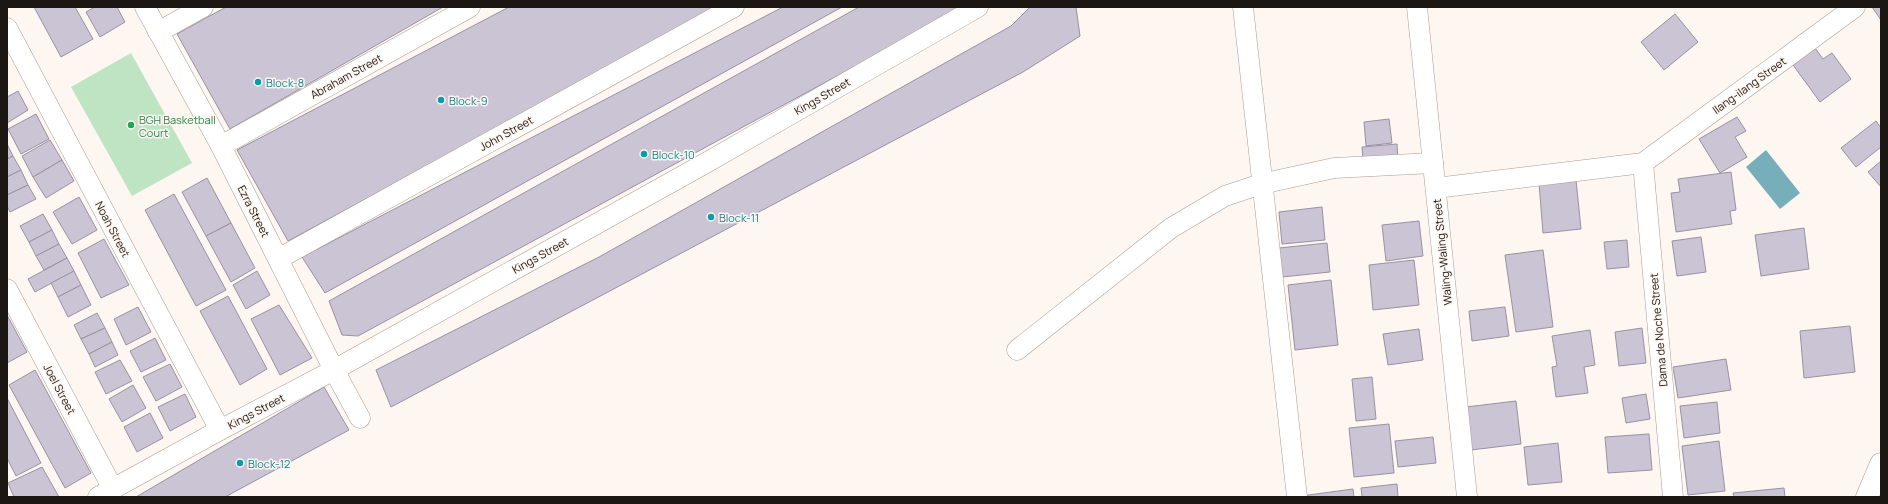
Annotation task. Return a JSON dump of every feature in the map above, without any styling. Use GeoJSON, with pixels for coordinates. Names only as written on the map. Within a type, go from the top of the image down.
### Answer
{"type":"FeatureCollection","features":[{"type":"Feature","properties":{"kind":"street","name":"Ezra Street"},"geometry":{"type":"LineString","coordinates":[[145,7],[221,146],[334,370],[360,418]]}},
{"type":"Feature","properties":{"kind":"street"},"geometry":{"type":"LineString","coordinates":[[158,32],[203,7]]}},
{"type":"Feature","properties":{"kind":"street","name":"Abraham Street"},"geometry":{"type":"LineString","coordinates":[[221,146],[470,7]]}},
{"type":"Feature","properties":{"kind":"street","name":"John Street"},"geometry":{"type":"LineString","coordinates":[[278,259],[734,7]]}},
{"type":"Feature","properties":{"kind":"street","name":"Kings Street"},"geometry":{"type":"LineString","coordinates":[[105,493],[334,370],[704,164],[978,7]]}},
{"type":"Feature","properties":{"kind":"street"},"geometry":{"type":"LineString","coordinates":[[1243,7],[1261,184],[1297,497]]}},
{"type":"Feature","properties":{"kind":"street","name":"Waling-Waling Street"},"geometry":{"type":"LineString","coordinates":[[1417,7],[1467,497]]}},
{"type":"Feature","properties":{"kind":"street","name":"Ilang-ilang Street"},"geometry":{"type":"LineString","coordinates":[[1643,163],[1855,7]]}},
{"type":"Feature","properties":{"kind":"street","name":"Noah Street"},"geometry":{"type":"LineString","coordinates":[[7,28],[220,430]]}},
{"type":"Feature","properties":{"kind":"street"},"geometry":{"type":"LineString","coordinates":[[1017,350],[1171,228],[1225,196],[1261,184],[1334,168],[1433,163]]}},
{"type":"Feature","properties":{"kind":"street"},"geometry":{"type":"LineString","coordinates":[[1436,188],[1643,163]]}},
{"type":"Feature","properties":{"kind":"street","name":"Dama de Noche Street"},"geometry":{"type":"LineString","coordinates":[[1643,163],[1673,497]]}},
{"type":"Feature","properties":{"kind":"street","name":"Joel Street"},"geometry":{"type":"LineString","coordinates":[[7,290],[105,493]]}},
{"type":"Feature","properties":{"kind":"street"},"geometry":{"type":"LineString","coordinates":[[1867,497],[1881,464]]}},
{"type":"Feature","properties":{"kind":"green space","name":"BGH Basketball Court"},"geometry":{"type":"Polygon","coordinates":[[[131,53],[192,163],[132,196],[71,87],[131,53]]]}},
{"type":"Feature","properties":{"kind":"water"},"geometry":{"type":"Polygon","coordinates":[[[1766,150],[1800,193],[1780,209],[1746,167],[1766,150]]]}},
{"type":"Feature","properties":{"kind":"building"},"geometry":{"type":"Polygon","coordinates":[[[34,7],[75,7],[93,39],[61,57],[34,7]]]}},
{"type":"Feature","properties":{"kind":"building"},"geometry":{"type":"Polygon","coordinates":[[[95,7],[117,7],[125,22],[100,37],[86,12],[95,7]]]}},
{"type":"Feature","properties":{"kind":"building","name":"Block-8"},"geometry":{"type":"Polygon","coordinates":[[[226,7],[443,7],[230,129],[177,34],[226,7]]]}},
{"type":"Feature","properties":{"kind":"building","name":"Block-9"},"geometry":{"type":"Polygon","coordinates":[[[509,7],[721,7],[288,241],[237,150],[509,7]]]}},
{"type":"Feature","properties":{"kind":"building","name":"Block-10"},"geometry":{"type":"Polygon","coordinates":[[[783,7],[842,7],[325,293],[302,257],[783,7]]]}},
{"type":"Feature","properties":{"kind":"building","name":"Block-10"},"geometry":{"type":"Polygon","coordinates":[[[859,7],[964,7],[358,336],[342,335],[329,301],[859,7]]]}},
{"type":"Feature","properties":{"kind":"building","name":"Block-11"},"geometry":{"type":"Polygon","coordinates":[[[1030,7],[1076,7],[1080,36],[1023,72],[391,407],[376,370],[599,257],[1011,26],[1030,7]]]}},
{"type":"Feature","properties":{"kind":"building"},"geometry":{"type":"Polygon","coordinates":[[[1872,7],[1881,7],[1881,20],[1872,7]]]}},
{"type":"Feature","properties":{"kind":"building"},"geometry":{"type":"Polygon","coordinates":[[[1675,14],[1698,42],[1664,70],[1641,42],[1675,14]]]}},
{"type":"Feature","properties":{"kind":"building"},"geometry":{"type":"Polygon","coordinates":[[[1815,48],[1823,59],[1832,53],[1851,79],[1820,102],[1793,65],[1815,48]]]}},
{"type":"Feature","properties":{"kind":"building"},"geometry":{"type":"Polygon","coordinates":[[[18,91],[28,110],[7,123],[7,97],[18,91]]]}},
{"type":"Feature","properties":{"kind":"building"},"geometry":{"type":"Polygon","coordinates":[[[36,114],[49,139],[21,154],[8,129],[36,114]]]}},
{"type":"Feature","properties":{"kind":"building"},"geometry":{"type":"Polygon","coordinates":[[[1737,117],[1746,131],[1735,137],[1747,157],[1720,173],[1699,139],[1737,117]]]}},
{"type":"Feature","properties":{"kind":"building"},"geometry":{"type":"Polygon","coordinates":[[[1389,119],[1392,143],[1366,146],[1364,122],[1389,119]]]}},
{"type":"Feature","properties":{"kind":"building"},"geometry":{"type":"Polygon","coordinates":[[[1876,121],[1881,128],[1881,147],[1856,167],[1841,148],[1876,121]]]}},
{"type":"Feature","properties":{"kind":"building"},"geometry":{"type":"Polygon","coordinates":[[[50,140],[62,160],[33,177],[22,156],[50,140]]]}},
{"type":"Feature","properties":{"kind":"building"},"geometry":{"type":"Polygon","coordinates":[[[7,144],[13,156],[7,159],[7,144]]]}},
{"type":"Feature","properties":{"kind":"building"},"geometry":{"type":"Polygon","coordinates":[[[1397,144],[1398,160],[1363,163],[1362,147],[1397,144]]]}},
{"type":"Feature","properties":{"kind":"building"},"geometry":{"type":"Polygon","coordinates":[[[13,156],[21,170],[7,177],[7,159],[13,156]]]}},
{"type":"Feature","properties":{"kind":"building"},"geometry":{"type":"Polygon","coordinates":[[[62,160],[74,181],[46,198],[33,177],[62,160]]]}},
{"type":"Feature","properties":{"kind":"building"},"geometry":{"type":"Polygon","coordinates":[[[1881,161],[1881,187],[1868,172],[1881,161]]]}},
{"type":"Feature","properties":{"kind":"building"},"geometry":{"type":"Polygon","coordinates":[[[21,170],[28,185],[7,195],[7,177],[21,170]]]}},
{"type":"Feature","properties":{"kind":"building"},"geometry":{"type":"Polygon","coordinates":[[[1731,172],[1736,210],[1730,211],[1732,224],[1676,232],[1671,193],[1680,192],[1678,179],[1731,172]]]}},
{"type":"Feature","properties":{"kind":"building"},"geometry":{"type":"Polygon","coordinates":[[[207,178],[231,223],[206,236],[182,192],[207,178]]]}},
{"type":"Feature","properties":{"kind":"building"},"geometry":{"type":"Polygon","coordinates":[[[1576,180],[1581,229],[1543,233],[1539,183],[1576,180]]]}},
{"type":"Feature","properties":{"kind":"building"},"geometry":{"type":"Polygon","coordinates":[[[28,185],[36,199],[10,212],[7,206],[7,195],[28,185]]]}},
{"type":"Feature","properties":{"kind":"building"},"geometry":{"type":"Polygon","coordinates":[[[174,194],[226,290],[196,306],[145,210],[174,194]]]}},
{"type":"Feature","properties":{"kind":"building"},"geometry":{"type":"Polygon","coordinates":[[[79,197],[97,230],[72,244],[53,212],[79,197]]]}},
{"type":"Feature","properties":{"kind":"building"},"geometry":{"type":"Polygon","coordinates":[[[1322,207],[1325,240],[1282,244],[1279,212],[1322,207]]]}},
{"type":"Feature","properties":{"kind":"building"},"geometry":{"type":"Polygon","coordinates":[[[43,214],[52,230],[29,242],[20,226],[43,214]]]}},
{"type":"Feature","properties":{"kind":"building"},"geometry":{"type":"Polygon","coordinates":[[[1419,221],[1423,256],[1386,261],[1382,225],[1419,221]]]}},
{"type":"Feature","properties":{"kind":"building"},"geometry":{"type":"Polygon","coordinates":[[[231,223],[255,268],[231,282],[206,236],[231,223]]]}},
{"type":"Feature","properties":{"kind":"building"},"geometry":{"type":"Polygon","coordinates":[[[1804,228],[1809,269],[1761,276],[1755,235],[1804,228]]]}},
{"type":"Feature","properties":{"kind":"building"},"geometry":{"type":"Polygon","coordinates":[[[52,230],[59,244],[36,256],[29,242],[52,230]]]}},
{"type":"Feature","properties":{"kind":"building"},"geometry":{"type":"Polygon","coordinates":[[[1701,237],[1706,272],[1677,276],[1672,241],[1701,237]]]}},
{"type":"Feature","properties":{"kind":"building"},"geometry":{"type":"Polygon","coordinates":[[[104,239],[129,285],[101,298],[78,253],[104,239]]]}},
{"type":"Feature","properties":{"kind":"building"},"geometry":{"type":"Polygon","coordinates":[[[1627,240],[1629,267],[1607,269],[1604,242],[1627,240]]]}},
{"type":"Feature","properties":{"kind":"building"},"geometry":{"type":"Polygon","coordinates":[[[1327,243],[1330,272],[1282,277],[1279,248],[1327,243]]]}},
{"type":"Feature","properties":{"kind":"building"},"geometry":{"type":"Polygon","coordinates":[[[59,244],[67,258],[44,270],[36,256],[59,244]]]}},
{"type":"Feature","properties":{"kind":"building"},"geometry":{"type":"Polygon","coordinates":[[[1543,250],[1553,327],[1516,332],[1505,255],[1543,250]]]}},
{"type":"Feature","properties":{"kind":"building"},"geometry":{"type":"Polygon","coordinates":[[[67,258],[74,271],[35,292],[28,279],[67,258]]]}},
{"type":"Feature","properties":{"kind":"building"},"geometry":{"type":"Polygon","coordinates":[[[1414,260],[1419,305],[1373,310],[1369,265],[1414,260]]]}},
{"type":"Feature","properties":{"kind":"building"},"geometry":{"type":"Polygon","coordinates":[[[74,271],[81,285],[58,297],[51,283],[74,271]]]}},
{"type":"Feature","properties":{"kind":"building"},"geometry":{"type":"Polygon","coordinates":[[[257,271],[270,295],[246,309],[233,285],[257,271]]]}},
{"type":"Feature","properties":{"kind":"building"},"geometry":{"type":"Polygon","coordinates":[[[1331,280],[1338,345],[1295,350],[1288,285],[1331,280]]]}},
{"type":"Feature","properties":{"kind":"building"},"geometry":{"type":"Polygon","coordinates":[[[81,285],[91,305],[68,317],[58,297],[81,285]]]}},
{"type":"Feature","properties":{"kind":"building"},"geometry":{"type":"Polygon","coordinates":[[[228,296],[267,369],[240,385],[200,311],[228,296]]]}},
{"type":"Feature","properties":{"kind":"building"},"geometry":{"type":"Polygon","coordinates":[[[279,305],[312,358],[280,375],[251,319],[279,305]]]}},
{"type":"Feature","properties":{"kind":"building"},"geometry":{"type":"Polygon","coordinates":[[[138,307],[151,332],[126,345],[114,319],[138,307]]]}},
{"type":"Feature","properties":{"kind":"building"},"geometry":{"type":"Polygon","coordinates":[[[1505,307],[1509,336],[1472,341],[1469,311],[1505,307]]]}},
{"type":"Feature","properties":{"kind":"building"},"geometry":{"type":"Polygon","coordinates":[[[97,313],[105,328],[81,339],[74,325],[97,313]]]}},
{"type":"Feature","properties":{"kind":"building"},"geometry":{"type":"Polygon","coordinates":[[[7,315],[27,352],[7,363],[7,315]]]}},
{"type":"Feature","properties":{"kind":"building"},"geometry":{"type":"Polygon","coordinates":[[[1850,326],[1855,372],[1804,378],[1800,331],[1850,326]]]}},
{"type":"Feature","properties":{"kind":"building"},"geometry":{"type":"Polygon","coordinates":[[[105,328],[112,342],[89,354],[81,339],[105,328]]]}},
{"type":"Feature","properties":{"kind":"building"},"geometry":{"type":"Polygon","coordinates":[[[1642,328],[1646,363],[1619,366],[1615,332],[1642,328]]]}},
{"type":"Feature","properties":{"kind":"building"},"geometry":{"type":"Polygon","coordinates":[[[1419,329],[1423,360],[1388,365],[1383,334],[1419,329]]]}},
{"type":"Feature","properties":{"kind":"building"},"geometry":{"type":"Polygon","coordinates":[[[1590,330],[1595,365],[1584,367],[1588,393],[1556,397],[1552,367],[1557,366],[1552,336],[1590,330]]]}},
{"type":"Feature","properties":{"kind":"building"},"geometry":{"type":"Polygon","coordinates":[[[155,338],[166,360],[141,372],[130,351],[155,338]]]}},
{"type":"Feature","properties":{"kind":"building"},"geometry":{"type":"Polygon","coordinates":[[[112,342],[118,355],[95,367],[89,354],[112,342]]]}},
{"type":"Feature","properties":{"kind":"building"},"geometry":{"type":"Polygon","coordinates":[[[1726,359],[1731,390],[1678,398],[1673,367],[1726,359]]]}},
{"type":"Feature","properties":{"kind":"building"},"geometry":{"type":"Polygon","coordinates":[[[120,360],[132,381],[106,394],[95,372],[120,360]]]}},
{"type":"Feature","properties":{"kind":"building"},"geometry":{"type":"Polygon","coordinates":[[[170,364],[182,387],[156,401],[143,377],[170,364]]]}},
{"type":"Feature","properties":{"kind":"building"},"geometry":{"type":"Polygon","coordinates":[[[35,370],[91,473],[65,488],[9,385],[35,370]]]}},
{"type":"Feature","properties":{"kind":"building"},"geometry":{"type":"Polygon","coordinates":[[[1372,377],[1376,419],[1356,421],[1352,379],[1372,377]]]}},
{"type":"Feature","properties":{"kind":"building"},"geometry":{"type":"Polygon","coordinates":[[[133,385],[146,408],[122,422],[109,399],[133,385]]]}},
{"type":"Feature","properties":{"kind":"building","name":"Block-12"},"geometry":{"type":"Polygon","coordinates":[[[324,387],[349,430],[225,497],[136,497],[324,387]]]}},
{"type":"Feature","properties":{"kind":"building"},"geometry":{"type":"Polygon","coordinates":[[[185,394],[196,417],[170,431],[158,407],[185,394]]]}},
{"type":"Feature","properties":{"kind":"building"},"geometry":{"type":"Polygon","coordinates":[[[1646,394],[1650,419],[1626,423],[1622,398],[1646,394]]]}},
{"type":"Feature","properties":{"kind":"building"},"geometry":{"type":"Polygon","coordinates":[[[7,398],[41,463],[16,476],[7,458],[7,398]]]}},
{"type":"Feature","properties":{"kind":"building"},"geometry":{"type":"Polygon","coordinates":[[[1516,401],[1521,444],[1471,450],[1466,407],[1516,401]]]}},
{"type":"Feature","properties":{"kind":"building"},"geometry":{"type":"Polygon","coordinates":[[[1717,402],[1720,433],[1684,438],[1680,406],[1717,402]]]}},
{"type":"Feature","properties":{"kind":"building"},"geometry":{"type":"Polygon","coordinates":[[[150,413],[163,438],[137,452],[124,427],[150,413]]]}},
{"type":"Feature","properties":{"kind":"building"},"geometry":{"type":"Polygon","coordinates":[[[1389,424],[1394,473],[1354,477],[1349,428],[1389,424]]]}},
{"type":"Feature","properties":{"kind":"building"},"geometry":{"type":"Polygon","coordinates":[[[1649,434],[1652,470],[1608,473],[1605,437],[1649,434]]]}},
{"type":"Feature","properties":{"kind":"building"},"geometry":{"type":"Polygon","coordinates":[[[1433,437],[1436,463],[1398,467],[1395,441],[1433,437]]]}},
{"type":"Feature","properties":{"kind":"building"},"geometry":{"type":"Polygon","coordinates":[[[1719,441],[1725,491],[1688,495],[1682,446],[1719,441]]]}},
{"type":"Feature","properties":{"kind":"building"},"geometry":{"type":"Polygon","coordinates":[[[1558,443],[1562,482],[1528,485],[1524,447],[1558,443]]]}},
{"type":"Feature","properties":{"kind":"building"},"geometry":{"type":"Polygon","coordinates":[[[42,467],[59,497],[14,497],[8,483],[42,467]]]}},
{"type":"Feature","properties":{"kind":"building"},"geometry":{"type":"Polygon","coordinates":[[[1397,484],[1398,497],[1362,497],[1361,488],[1397,484]]]}},
{"type":"Feature","properties":{"kind":"building"},"geometry":{"type":"Polygon","coordinates":[[[1784,488],[1785,497],[1734,497],[1733,493],[1784,488]]]}},
{"type":"Feature","properties":{"kind":"building"},"geometry":{"type":"Polygon","coordinates":[[[1353,489],[1354,497],[1301,496],[1353,489]]]}},
{"type":"Feature","properties":{"kind":"place","name":"Block-8"},"geometry":{"type":"Point","coordinates":[258,82]}},
{"type":"Feature","properties":{"kind":"place","name":"Block-9"},"geometry":{"type":"Point","coordinates":[441,100]}},
{"type":"Feature","properties":{"kind":"place","name":"BGH Basketball Court"},"geometry":{"type":"Point","coordinates":[131,125]}},
{"type":"Feature","properties":{"kind":"place","name":"Block-10"},"geometry":{"type":"Point","coordinates":[644,154]}},
{"type":"Feature","properties":{"kind":"place","name":"Block-11"},"geometry":{"type":"Point","coordinates":[711,217]}},
{"type":"Feature","properties":{"kind":"place","name":"Block-12"},"geometry":{"type":"Point","coordinates":[240,463]}}]}
